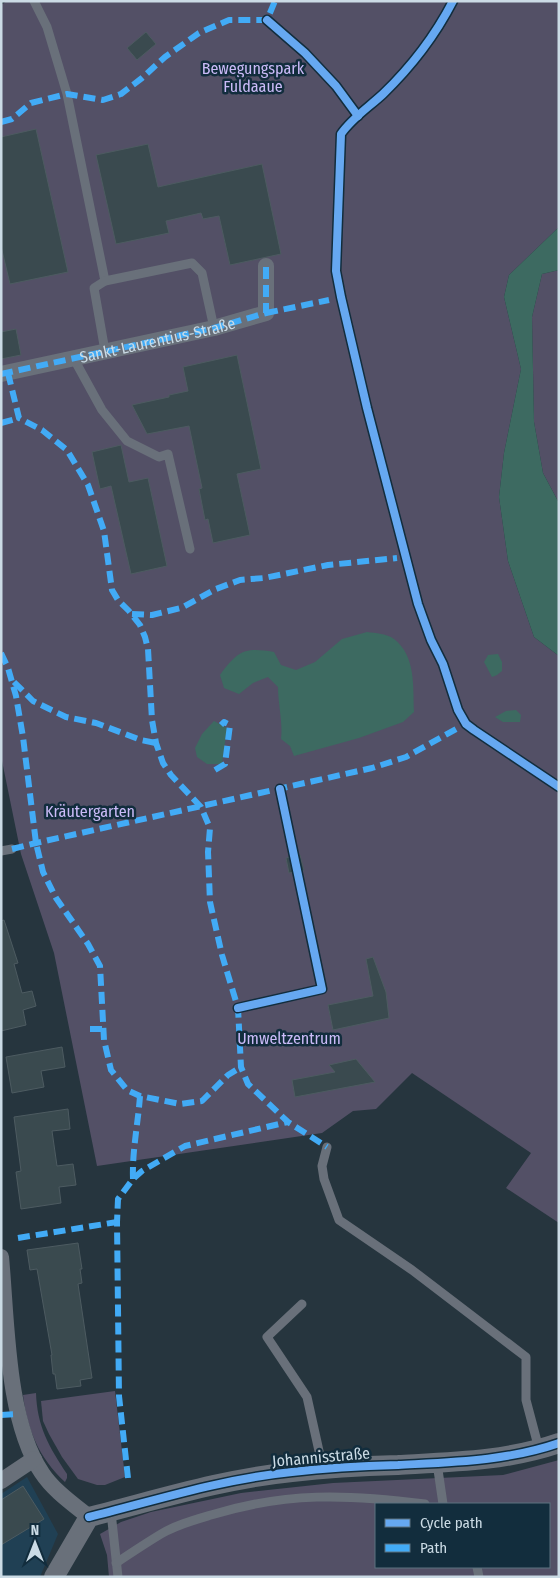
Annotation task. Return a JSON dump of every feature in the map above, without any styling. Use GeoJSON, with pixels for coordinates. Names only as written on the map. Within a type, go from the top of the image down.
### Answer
{"type":"FeatureCollection","features":[{"type":"Feature","properties":{"kind":"street","name":"Sankt-Laurentius-Straße"},"geometry":{"type":"LineString","coordinates":[[1,374],[214,328],[266,313],[266,266]]}},
{"type":"Feature","properties":{"kind":"street"},"geometry":{"type":"LineString","coordinates":[[2,1263],[11,1376],[25,1437],[42,1473],[52,1485],[89,1517],[54,1577]]}},
{"type":"Feature","properties":{"kind":"street","name":"Johannisstraße"},"geometry":{"type":"LineString","coordinates":[[89,1517],[212,1484],[239,1479],[323,1469],[488,1460],[539,1450],[559,1442]]}},
{"type":"Feature","properties":{"kind":"street"},"geometry":{"type":"LineString","coordinates":[[1,1481],[34,1459]]}},
{"type":"Feature","properties":{"kind":"lane"},"geometry":{"type":"LineString","coordinates":[[34,1],[47,27],[67,94],[105,281]]}},
{"type":"Feature","properties":{"kind":"lane"},"geometry":{"type":"LineString","coordinates":[[105,351],[94,288],[105,281],[192,263],[202,273],[214,328]]}},
{"type":"Feature","properties":{"kind":"lane"},"geometry":{"type":"LineString","coordinates":[[74,359],[102,410],[127,441],[159,457],[168,454],[190,549]]}},
{"type":"Feature","properties":{"kind":"lane"},"geometry":{"type":"LineString","coordinates":[[1,851],[12,849]]}},
{"type":"Feature","properties":{"kind":"lane"},"geometry":{"type":"LineString","coordinates":[[327,1147],[322,1166],[324,1179],[340,1220],[412,1270],[526,1357],[526,1400],[539,1450]]}},
{"type":"Feature","properties":{"kind":"lane"},"geometry":{"type":"LineString","coordinates":[[302,1304],[267,1337],[306,1397],[323,1469]]}},
{"type":"Feature","properties":{"kind":"lane"},"geometry":{"type":"LineString","coordinates":[[437,1464],[443,1503]]}},
{"type":"Feature","properties":{"kind":"lane"},"geometry":{"type":"LineString","coordinates":[[116,1563],[162,1533],[194,1520],[243,1505],[286,1498],[325,1496],[414,1503]]}},
{"type":"Feature","properties":{"kind":"lane"},"geometry":{"type":"LineString","coordinates":[[111,1512],[118,1577]]}},
{"type":"Feature","properties":{"kind":"shaded area"},"geometry":{"type":"Polygon","coordinates":[[[559,227],[559,270],[542,274],[532,317],[534,422],[543,473],[559,503],[559,656],[534,637],[508,561],[499,497],[504,453],[521,369],[504,297],[509,275],[559,227]]]}},
{"type":"Feature","properties":{"kind":"shaded area"},"geometry":{"type":"Polygon","coordinates":[[[367,632],[381,634],[394,639],[401,646],[410,663],[414,712],[403,722],[359,738],[294,756],[290,746],[281,739],[278,687],[268,677],[253,683],[239,694],[224,688],[220,675],[242,653],[255,650],[274,652],[281,665],[296,670],[315,662],[342,639],[367,632]]]}},
{"type":"Feature","properties":{"kind":"shaded area"},"geometry":{"type":"Polygon","coordinates":[[[498,654],[502,662],[502,671],[492,677],[484,662],[488,655],[498,654]]]}},
{"type":"Feature","properties":{"kind":"shaded area"},"geometry":{"type":"Polygon","coordinates":[[[516,710],[521,715],[520,722],[503,722],[495,717],[506,711],[516,710]]]}},
{"type":"Feature","properties":{"kind":"shaded area"},"geometry":{"type":"Polygon","coordinates":[[[214,721],[227,728],[222,764],[207,764],[197,757],[195,748],[202,734],[214,721]]]}},
{"type":"Feature","properties":{"kind":"shaded area"},"geometry":{"type":"Polygon","coordinates":[[[27,1477],[58,1534],[40,1577],[1,1577],[1,1494],[27,1477]]]}},
{"type":"Feature","properties":{"kind":"green space"},"geometry":{"type":"Polygon","coordinates":[[[7,1],[559,1],[559,227],[509,275],[504,297],[521,369],[504,453],[499,497],[508,561],[534,637],[559,656],[559,1223],[506,1188],[531,1153],[412,1073],[376,1109],[353,1111],[322,1133],[97,1166],[54,953],[21,854],[1,756],[1,5],[7,1]]]}},
{"type":"Feature","properties":{"kind":"green space"},"geometry":{"type":"Polygon","coordinates":[[[559,270],[559,503],[543,473],[534,422],[532,317],[542,274],[559,270]]]}},
{"type":"Feature","properties":{"kind":"green space"},"geometry":{"type":"Polygon","coordinates":[[[115,1391],[125,1477],[105,1485],[97,1485],[78,1479],[62,1457],[43,1421],[41,1401],[115,1391]]]}},
{"type":"Feature","properties":{"kind":"green space"},"geometry":{"type":"Polygon","coordinates":[[[36,1393],[39,1416],[45,1436],[67,1474],[65,1482],[41,1453],[31,1431],[23,1395],[36,1393]]]}},
{"type":"Feature","properties":{"kind":"green space"},"geometry":{"type":"Polygon","coordinates":[[[559,1460],[559,1577],[109,1577],[107,1555],[100,1534],[121,1522],[151,1512],[241,1493],[333,1483],[503,1475],[559,1460]]]}},
{"type":"Feature","properties":{"kind":"building"},"geometry":{"type":"Polygon","coordinates":[[[146,32],[156,44],[137,60],[127,48],[146,32]]]}},
{"type":"Feature","properties":{"kind":"building"},"geometry":{"type":"Polygon","coordinates":[[[36,129],[68,272],[10,284],[1,246],[1,137],[36,129]]]}},
{"type":"Feature","properties":{"kind":"building"},"geometry":{"type":"Polygon","coordinates":[[[148,144],[158,187],[262,164],[281,254],[230,265],[219,216],[203,219],[201,213],[166,221],[169,233],[116,244],[96,155],[148,144]]]}},
{"type":"Feature","properties":{"kind":"building"},"geometry":{"type":"Polygon","coordinates":[[[16,329],[21,355],[1,359],[1,332],[16,329]]]}},
{"type":"Feature","properties":{"kind":"building"},"geometry":{"type":"Polygon","coordinates":[[[237,355],[261,469],[237,474],[250,535],[213,543],[208,519],[205,520],[199,489],[202,488],[189,426],[147,434],[132,405],[188,391],[183,367],[237,355]]]}},
{"type":"Feature","properties":{"kind":"building"},"geometry":{"type":"Polygon","coordinates":[[[121,445],[129,482],[148,478],[167,566],[131,574],[111,486],[100,489],[92,452],[121,445]]]}},
{"type":"Feature","properties":{"kind":"building"},"geometry":{"type":"Polygon","coordinates":[[[300,855],[304,870],[289,873],[286,858],[300,855]]]}},
{"type":"Feature","properties":{"kind":"building"},"geometry":{"type":"Polygon","coordinates":[[[4,920],[18,963],[14,964],[22,993],[32,991],[36,1006],[23,1010],[26,1025],[1,1031],[1,921],[4,920]]]}},
{"type":"Feature","properties":{"kind":"building"},"geometry":{"type":"Polygon","coordinates":[[[373,957],[386,992],[389,1018],[333,1030],[328,1005],[373,996],[366,959],[373,957]]]}},
{"type":"Feature","properties":{"kind":"building"},"geometry":{"type":"Polygon","coordinates":[[[62,1047],[65,1067],[41,1071],[44,1087],[12,1093],[6,1057],[62,1047]]]}},
{"type":"Feature","properties":{"kind":"building"},"geometry":{"type":"Polygon","coordinates":[[[356,1059],[375,1082],[295,1097],[292,1080],[335,1072],[329,1065],[356,1059]]]}},
{"type":"Feature","properties":{"kind":"building"},"geometry":{"type":"Polygon","coordinates":[[[68,1109],[70,1129],[52,1131],[57,1166],[73,1164],[76,1185],[59,1187],[61,1203],[21,1209],[16,1172],[21,1171],[14,1117],[68,1109]]]}},
{"type":"Feature","properties":{"kind":"building"},"geometry":{"type":"Polygon","coordinates":[[[78,1243],[82,1283],[78,1284],[92,1378],[80,1380],[81,1386],[57,1389],[37,1269],[30,1270],[27,1250],[78,1243]]]}},
{"type":"Feature","properties":{"kind":"building"},"geometry":{"type":"Polygon","coordinates":[[[23,1486],[44,1519],[1,1545],[1,1500],[23,1486]]]}},
{"type":"Feature","properties":{"kind":"marked path"},"geometry":{"type":"LineString","coordinates":[[1,122],[12,119],[31,103],[67,94],[103,100],[121,94],[165,57],[199,33],[229,20],[267,20],[275,1]]}},
{"type":"Feature","properties":{"kind":"marked path"},"geometry":{"type":"LineString","coordinates":[[1,374],[214,328],[266,313],[266,266]]}},
{"type":"Feature","properties":{"kind":"marked path"},"geometry":{"type":"LineString","coordinates":[[266,313],[329,300]]}},
{"type":"Feature","properties":{"kind":"marked path"},"geometry":{"type":"LineString","coordinates":[[8,373],[19,418],[42,430],[67,450],[88,485],[104,531],[112,590],[118,600],[140,625],[145,637],[148,649],[152,720],[156,743],[163,763],[171,775],[201,807],[210,828],[208,852],[210,902],[222,955],[238,1008],[241,1067],[248,1084],[288,1122],[327,1147]]}},
{"type":"Feature","properties":{"kind":"marked path"},"geometry":{"type":"LineString","coordinates":[[1,423],[19,418]]}},
{"type":"Feature","properties":{"kind":"marked path"},"geometry":{"type":"LineString","coordinates":[[132,614],[152,615],[181,608],[216,589],[240,580],[264,578],[328,565],[397,558]]}},
{"type":"Feature","properties":{"kind":"marked path"},"geometry":{"type":"LineString","coordinates":[[1,653],[8,668],[16,696],[36,843],[43,872],[56,898],[88,944],[100,966],[104,1040],[111,1070],[127,1090],[140,1096],[180,1104],[202,1101],[228,1075],[241,1067]]}},
{"type":"Feature","properties":{"kind":"marked path"},"geometry":{"type":"LineString","coordinates":[[14,682],[33,701],[66,717],[96,723],[141,740],[156,743]]}},
{"type":"Feature","properties":{"kind":"marked path"},"geometry":{"type":"LineString","coordinates":[[215,770],[225,764],[230,725],[224,722],[221,725]]}},
{"type":"Feature","properties":{"kind":"marked path"},"geometry":{"type":"LineString","coordinates":[[12,849],[372,768],[406,757],[458,728]]}},
{"type":"Feature","properties":{"kind":"marked path"},"geometry":{"type":"LineString","coordinates":[[90,1029],[103,1029]]}},
{"type":"Feature","properties":{"kind":"marked path"},"geometry":{"type":"LineString","coordinates":[[133,1179],[134,1148],[140,1096]]}},
{"type":"Feature","properties":{"kind":"marked path"},"geometry":{"type":"LineString","coordinates":[[128,1478],[119,1396],[118,1199],[133,1179],[142,1171],[185,1146],[288,1122]]}},
{"type":"Feature","properties":{"kind":"marked path"},"geometry":{"type":"LineString","coordinates":[[18,1238],[117,1222]]}},
{"type":"Feature","properties":{"kind":"marked path"},"geometry":{"type":"LineString","coordinates":[[1,1415],[19,1414]]}},
{"type":"Feature","properties":{"kind":"cycle path"},"geometry":{"type":"LineString","coordinates":[[453,1],[438,27],[413,62],[341,134],[336,271],[367,408],[418,604],[431,640],[443,664],[458,710],[466,724],[559,787]]}},
{"type":"Feature","properties":{"kind":"cycle path"},"geometry":{"type":"LineString","coordinates":[[267,20],[305,53],[336,86],[358,116]]}},
{"type":"Feature","properties":{"kind":"cycle path"},"geometry":{"type":"LineString","coordinates":[[238,1008],[322,989],[280,789]]}},
{"type":"Feature","properties":{"kind":"cycle path"},"geometry":{"type":"LineString","coordinates":[[89,1517],[190,1491],[266,1475],[332,1468],[480,1460],[520,1454],[559,1443]]}},
{"type":"Feature","properties":{"kind":"park label","name":"Bewegungspark Fuldaaue"},"geometry":{"type":"Point","coordinates":[253,77]}},
{"type":"Feature","properties":{"kind":"park label","name":"Kräutergarten"},"geometry":{"type":"Point","coordinates":[90,811]}},
{"type":"Feature","properties":{"kind":"park label","name":"Umweltzentrum"},"geometry":{"type":"Point","coordinates":[289,1038]}}]}
